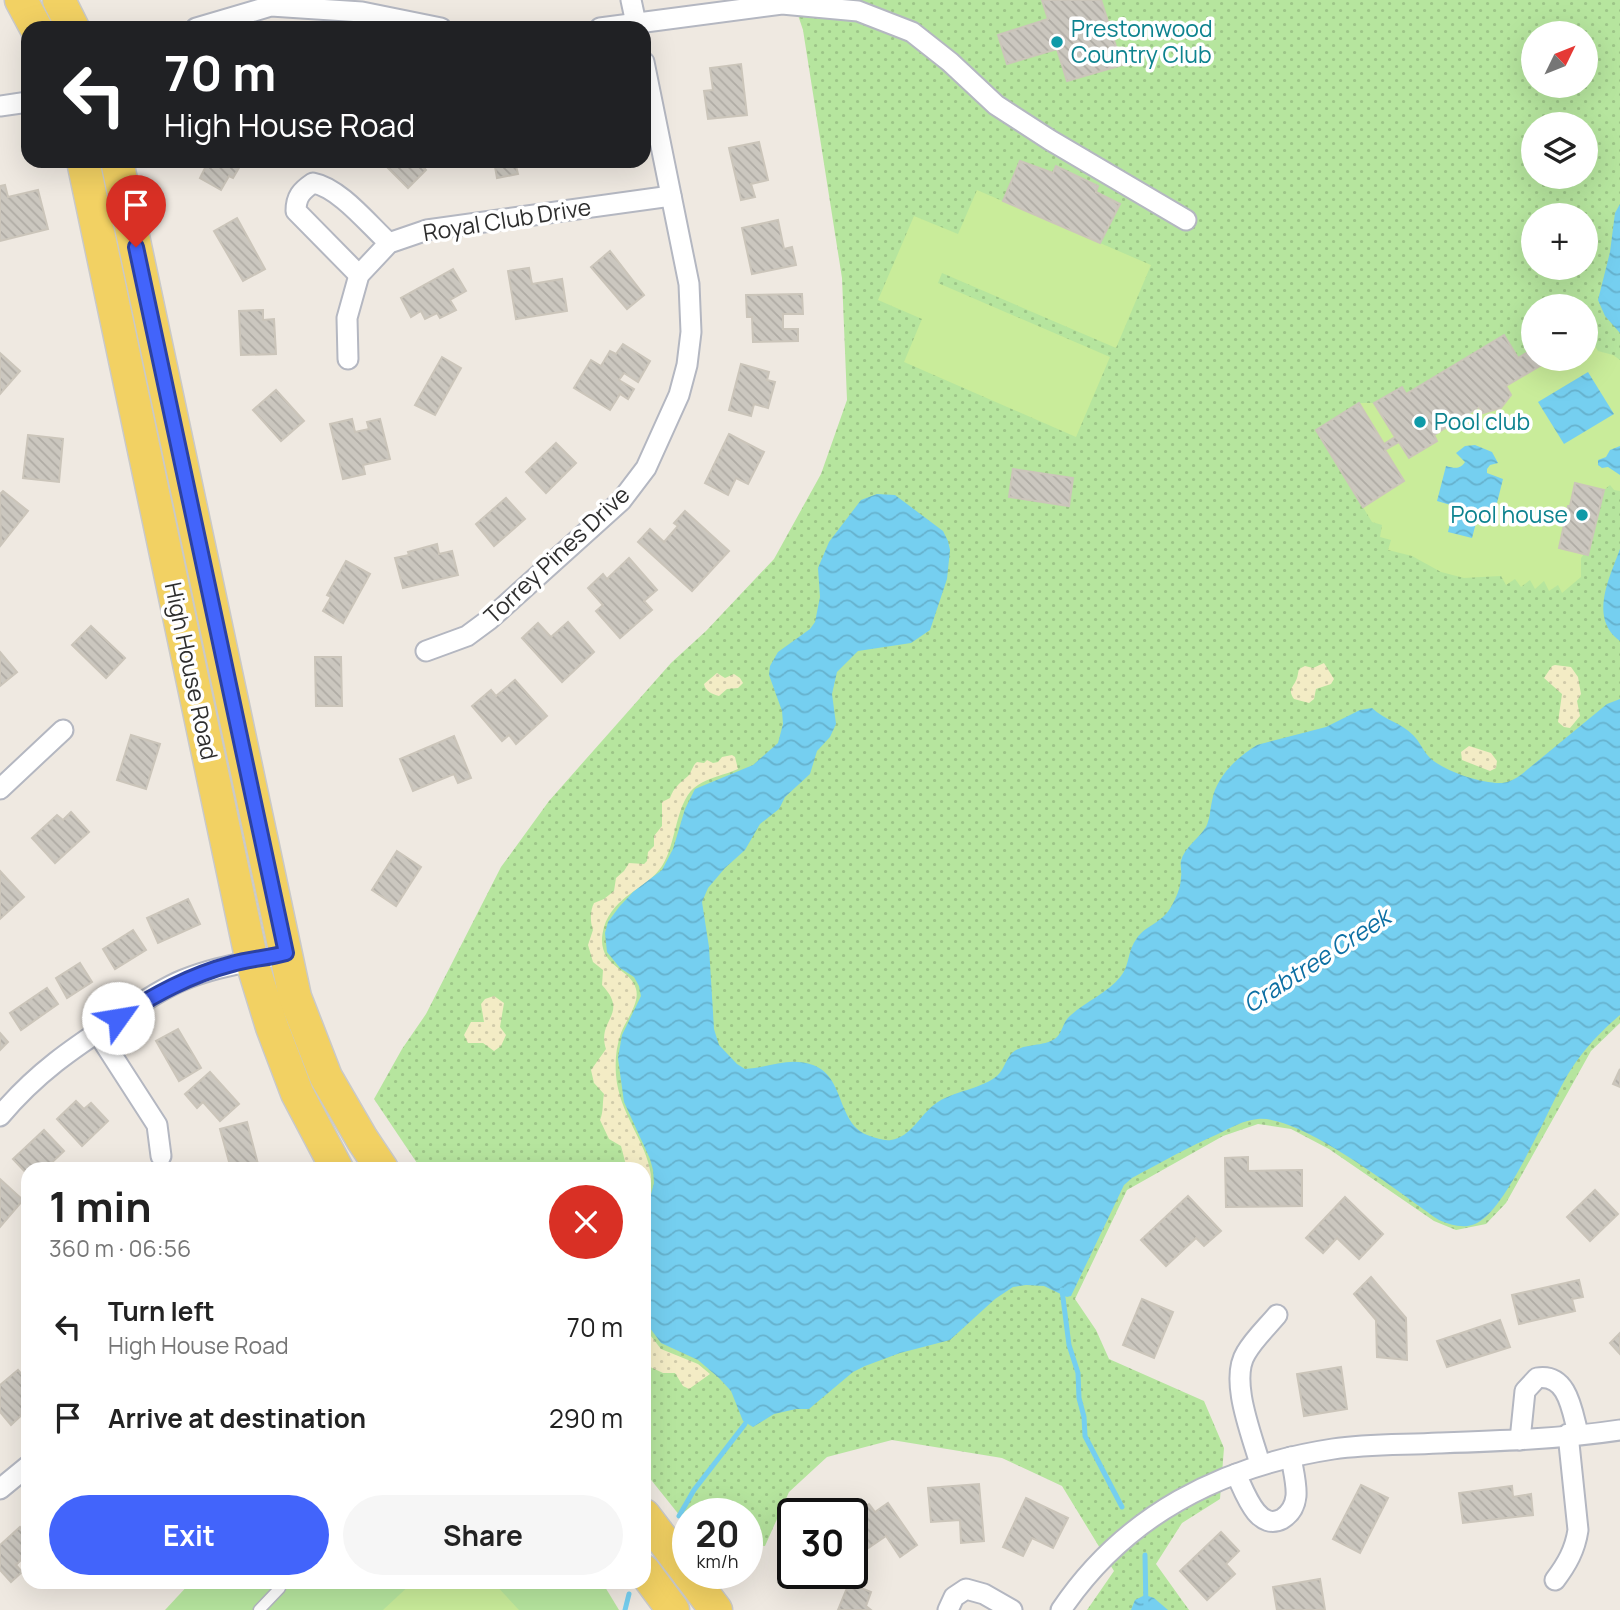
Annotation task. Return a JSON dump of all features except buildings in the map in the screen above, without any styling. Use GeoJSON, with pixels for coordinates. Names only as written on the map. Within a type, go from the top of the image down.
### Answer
{"type":"FeatureCollection","features":[{"type":"Feature","properties":{"kind":"main road"},"geometry":{"type":"LineString","coordinates":[[20,0],[32,21]]}},
{"type":"Feature","properties":{"kind":"main road"},"geometry":{"type":"LineString","coordinates":[[59,0],[70,21]]}},
{"type":"Feature","properties":{"kind":"main road","name":"High House Road"},"geometry":{"type":"LineString","coordinates":[[84,168],[252,962],[272,1027],[297,1093],[333,1162]]}},
{"type":"Feature","properties":{"kind":"main road","name":"High House Road"},"geometry":{"type":"LineString","coordinates":[[118,168],[295,997],[326,1077],[377,1162]]}},
{"type":"Feature","properties":{"kind":"main road"},"geometry":{"type":"LineString","coordinates":[[651,1524],[672,1552]]}},
{"type":"Feature","properties":{"kind":"main road"},"geometry":{"type":"LineString","coordinates":[[651,1580],[673,1610]]}},
{"type":"Feature","properties":{"kind":"main road"},"geometry":{"type":"LineString","coordinates":[[700,1589],[716,1610]]}},
{"type":"Feature","properties":{"kind":"street"},"geometry":{"type":"LineString","coordinates":[[631,0],[636,21]]}},
{"type":"Feature","properties":{"kind":"street"},"geometry":{"type":"LineString","coordinates":[[217,21],[271,3],[362,12],[406,21]]}},
{"type":"Feature","properties":{"kind":"street"},"geometry":{"type":"LineString","coordinates":[[651,23],[782,4],[858,11],[912,32],[950,62],[996,105],[1186,220]]}},
{"type":"Feature","properties":{"kind":"street","name":"Torrey Pines Drive"},"geometry":{"type":"LineString","coordinates":[[426,651],[467,636],[490,619],[621,501],[646,468],[680,395],[691,332],[689,284],[651,97]]}},
{"type":"Feature","properties":{"kind":"street"},"geometry":{"type":"LineString","coordinates":[[0,106],[21,103]]}},
{"type":"Feature","properties":{"kind":"street"},"geometry":{"type":"LineString","coordinates":[[359,275],[296,211],[296,199],[304,189],[313,183],[324,185],[389,243]]}},
{"type":"Feature","properties":{"kind":"street","name":"Royal Club Drive"},"geometry":{"type":"LineString","coordinates":[[348,359],[347,318],[359,275],[389,243],[427,230],[671,196]]}},
{"type":"Feature","properties":{"kind":"street"},"geometry":{"type":"LineString","coordinates":[[0,789],[63,730]]}},
{"type":"Feature","properties":{"kind":"street"},"geometry":{"type":"LineString","coordinates":[[0,1116],[64,1054],[181,981],[234,963],[252,962],[286,953]]}},
{"type":"Feature","properties":{"kind":"street"},"geometry":{"type":"LineString","coordinates":[[97,1032],[157,1125],[161,1156]]}},
{"type":"Feature","properties":{"kind":"street"},"geometry":{"type":"LineString","coordinates":[[1261,1464],[1241,1391],[1240,1371],[1246,1352],[1277,1315]]}},
{"type":"Feature","properties":{"kind":"street"},"geometry":{"type":"LineString","coordinates":[[1520,1440],[1525,1391],[1537,1378],[1554,1379],[1562,1387],[1573,1434],[1578,1530],[1576,1545],[1569,1561],[1555,1580]]}},
{"type":"Feature","properties":{"kind":"street"},"geometry":{"type":"LineString","coordinates":[[1061,1610],[1100,1562],[1151,1517],[1196,1490],[1261,1464],[1334,1449],[1520,1440],[1620,1430]]}},
{"type":"Feature","properties":{"kind":"street"},"geometry":{"type":"LineString","coordinates":[[1236,1474],[1256,1512],[1265,1520],[1276,1521],[1291,1511],[1296,1496],[1292,1457]]}},
{"type":"Feature","properties":{"kind":"street"},"geometry":{"type":"LineString","coordinates":[[0,1489],[21,1472]]}},
{"type":"Feature","properties":{"kind":"street"},"geometry":{"type":"LineString","coordinates":[[948,1610],[954,1597],[966,1589],[984,1594],[1012,1610]]}},
{"type":"Feature","properties":{"kind":"lane"},"geometry":{"type":"LineString","coordinates":[[260,1610],[279,1589]]}},
{"type":"Feature","properties":{"kind":"green space","name":"Prestonwood Country Club"},"geometry":{"type":"Polygon","coordinates":[[[793,0],[1620,0],[1620,1023],[1591,1051],[1506,1203],[1486,1224],[1456,1230],[1434,1221],[1329,1149],[1291,1129],[1258,1124],[1223,1136],[1127,1190],[1075,1299],[1096,1330],[1109,1359],[1204,1401],[1224,1448],[1220,1499],[1182,1523],[1156,1564],[1189,1610],[1087,1610],[1114,1571],[1062,1486],[1002,1458],[892,1440],[827,1457],[789,1492],[786,1498],[777,1498],[777,1519],[765,1546],[763,1498],[672,1498],[672,1506],[651,1480],[651,1162],[416,1162],[374,1099],[402,1049],[426,1014],[501,867],[549,801],[671,663],[706,631],[774,559],[821,474],[847,400],[842,278],[803,30],[793,0]]]}},
{"type":"Feature","properties":{"kind":"green space"},"geometry":{"type":"Polygon","coordinates":[[[977,190],[1151,265],[1116,348],[942,273],[938,283],[1110,357],[1076,437],[904,362],[922,319],[878,300],[914,216],[958,234],[977,190]]]}},
{"type":"Feature","properties":{"kind":"green space"},"geometry":{"type":"Polygon","coordinates":[[[1483,348],[1518,358],[1521,356],[1521,371],[1598,371],[1598,351],[1620,360],[1620,491],[1614,490],[1610,485],[1604,490],[1588,555],[1584,554],[1581,558],[1581,577],[1562,593],[1558,585],[1549,591],[1544,581],[1535,589],[1530,580],[1521,587],[1515,579],[1506,585],[1501,576],[1464,578],[1441,572],[1412,556],[1388,550],[1391,540],[1380,537],[1382,525],[1372,522],[1316,430],[1359,403],[1374,403],[1402,387],[1407,394],[1483,348]]]}},
{"type":"Feature","properties":{"kind":"green space"},"geometry":{"type":"Polygon","coordinates":[[[184,1589],[606,1589],[619,1610],[165,1610],[184,1589]]]}},
{"type":"Feature","properties":{"kind":"green space"},"geometry":{"type":"Polygon","coordinates":[[[406,1589],[500,1589],[519,1610],[383,1610],[406,1589]]]}},
{"type":"Feature","properties":{"kind":"sand"},"geometry":{"type":"Polygon","coordinates":[[[1324,663],[1334,679],[1331,684],[1316,689],[1314,699],[1309,703],[1294,699],[1291,690],[1299,669],[1305,666],[1313,668],[1324,663]]]}},
{"type":"Feature","properties":{"kind":"sand"},"geometry":{"type":"Polygon","coordinates":[[[1555,665],[1571,667],[1578,677],[1581,694],[1577,701],[1580,716],[1570,728],[1558,722],[1562,694],[1544,678],[1555,665]]]}},
{"type":"Feature","properties":{"kind":"sand"},"geometry":{"type":"Polygon","coordinates":[[[717,673],[725,678],[734,674],[743,683],[738,688],[727,689],[719,696],[707,690],[704,684],[717,673]]]}},
{"type":"Feature","properties":{"kind":"sand"},"geometry":{"type":"Polygon","coordinates":[[[1469,746],[1491,753],[1497,761],[1496,768],[1490,771],[1462,760],[1461,752],[1469,746]]]}},
{"type":"Feature","properties":{"kind":"sand"},"geometry":{"type":"Polygon","coordinates":[[[722,757],[735,757],[738,769],[703,782],[690,792],[680,811],[671,846],[662,866],[648,881],[615,907],[604,927],[604,950],[614,965],[633,982],[637,994],[621,1033],[616,1054],[616,1070],[622,1102],[648,1162],[625,1162],[621,1146],[609,1139],[600,1120],[604,1094],[594,1083],[591,1070],[606,1049],[605,1031],[613,1011],[610,995],[602,985],[603,970],[593,962],[588,945],[593,930],[592,909],[594,903],[614,891],[616,878],[629,863],[644,864],[647,861],[648,852],[654,846],[654,836],[662,826],[662,802],[670,798],[697,762],[718,762],[722,757]]]}},
{"type":"Feature","properties":{"kind":"sand"},"geometry":{"type":"Polygon","coordinates":[[[494,996],[504,1003],[500,1027],[506,1035],[501,1046],[494,1051],[483,1043],[468,1043],[464,1035],[471,1022],[484,1022],[481,1004],[485,999],[494,996]]]}},
{"type":"Feature","properties":{"kind":"sand"},"geometry":{"type":"Polygon","coordinates":[[[651,1336],[661,1349],[698,1364],[710,1374],[689,1389],[683,1386],[675,1373],[663,1373],[651,1367],[651,1336]]]}},
{"type":"Feature","properties":{"kind":"water"},"geometry":{"type":"Polygon","coordinates":[[[1620,204],[1620,333],[1605,316],[1598,300],[1610,252],[1615,213],[1620,204]]]}},
{"type":"Feature","properties":{"kind":"water"},"geometry":{"type":"Polygon","coordinates":[[[1588,372],[1614,414],[1564,444],[1538,402],[1588,372]]]}},
{"type":"Feature","properties":{"kind":"water"},"geometry":{"type":"Polygon","coordinates":[[[1475,445],[1492,452],[1498,463],[1490,465],[1487,473],[1503,479],[1494,515],[1479,512],[1472,538],[1448,532],[1454,506],[1437,501],[1446,466],[1461,466],[1465,462],[1456,453],[1465,446],[1475,445]]]}},
{"type":"Feature","properties":{"kind":"water"},"geometry":{"type":"Polygon","coordinates":[[[1620,446],[1620,475],[1608,467],[1602,468],[1598,465],[1598,460],[1620,446]]]}},
{"type":"Feature","properties":{"kind":"water","name":"Crabtree Creek"},"geometry":{"type":"Polygon","coordinates":[[[877,494],[895,495],[943,531],[950,550],[947,579],[930,630],[911,643],[858,651],[837,672],[832,694],[836,724],[830,737],[817,751],[810,774],[785,797],[779,809],[760,824],[745,850],[708,888],[702,902],[709,947],[714,1029],[719,1045],[745,1069],[787,1062],[813,1065],[824,1071],[831,1080],[851,1122],[859,1130],[883,1140],[898,1138],[910,1130],[935,1104],[992,1080],[1000,1073],[1012,1053],[1028,1046],[1047,1043],[1057,1037],[1068,1017],[1116,982],[1124,972],[1137,938],[1163,917],[1173,904],[1180,885],[1183,856],[1206,827],[1214,792],[1222,776],[1257,745],[1326,727],[1360,710],[1372,708],[1409,731],[1430,758],[1444,768],[1474,779],[1502,783],[1522,774],[1607,704],[1620,699],[1620,1015],[1593,1041],[1570,1071],[1514,1178],[1488,1215],[1475,1224],[1466,1226],[1439,1220],[1325,1142],[1277,1121],[1258,1119],[1237,1125],[1185,1150],[1124,1185],[1071,1296],[1067,1297],[1044,1286],[1013,1287],[995,1299],[950,1340],[900,1353],[865,1366],[853,1372],[809,1409],[774,1414],[753,1427],[743,1421],[731,1391],[719,1378],[698,1360],[661,1343],[651,1329],[653,1170],[624,1102],[618,1058],[622,1035],[641,996],[634,977],[620,968],[607,952],[605,933],[608,922],[619,907],[633,892],[662,870],[673,849],[685,809],[695,789],[753,765],[778,743],[783,724],[782,711],[769,675],[770,666],[778,652],[810,629],[815,622],[820,597],[818,568],[829,542],[861,500],[877,494]]]}},
{"type":"Feature","properties":{"kind":"water"},"geometry":{"type":"Polygon","coordinates":[[[1620,549],[1620,641],[1611,632],[1603,610],[1607,585],[1620,549]]]}},
{"type":"Feature","properties":{"kind":"water"},"geometry":{"type":"Polygon","coordinates":[[[1145,1595],[1154,1598],[1168,1610],[1131,1610],[1135,1600],[1145,1595]]]}},
{"type":"Feature","properties":{"kind":"waterway"},"geometry":{"type":"LineString","coordinates":[[1062,1290],[1069,1345],[1078,1373],[1085,1436],[1122,1507]]}},
{"type":"Feature","properties":{"kind":"waterway"},"geometry":{"type":"LineString","coordinates":[[689,1498],[745,1424]]}},
{"type":"Feature","properties":{"kind":"waterway"},"geometry":{"type":"LineString","coordinates":[[1145,1555],[1146,1610]]}},
{"type":"Feature","properties":{"kind":"waterway"},"geometry":{"type":"LineString","coordinates":[[625,1610],[629,1594]]}},
{"type":"Feature","properties":{"kind":"place","name":"Prestonwood Country Club"},"geometry":{"type":"Point","coordinates":[1057,42]}},
{"type":"Feature","properties":{"kind":"place","name":"Pool club"},"geometry":{"type":"Point","coordinates":[1420,422]}},
{"type":"Feature","properties":{"kind":"place","name":"Pool house"},"geometry":{"type":"Point","coordinates":[1582,515]}},
{"type":"Feature","properties":{"kind":"route"},"geometry":{"type":"LineString","coordinates":[[118,1018],[181,981],[234,963],[252,962],[286,953],[136,247]]}}]}
